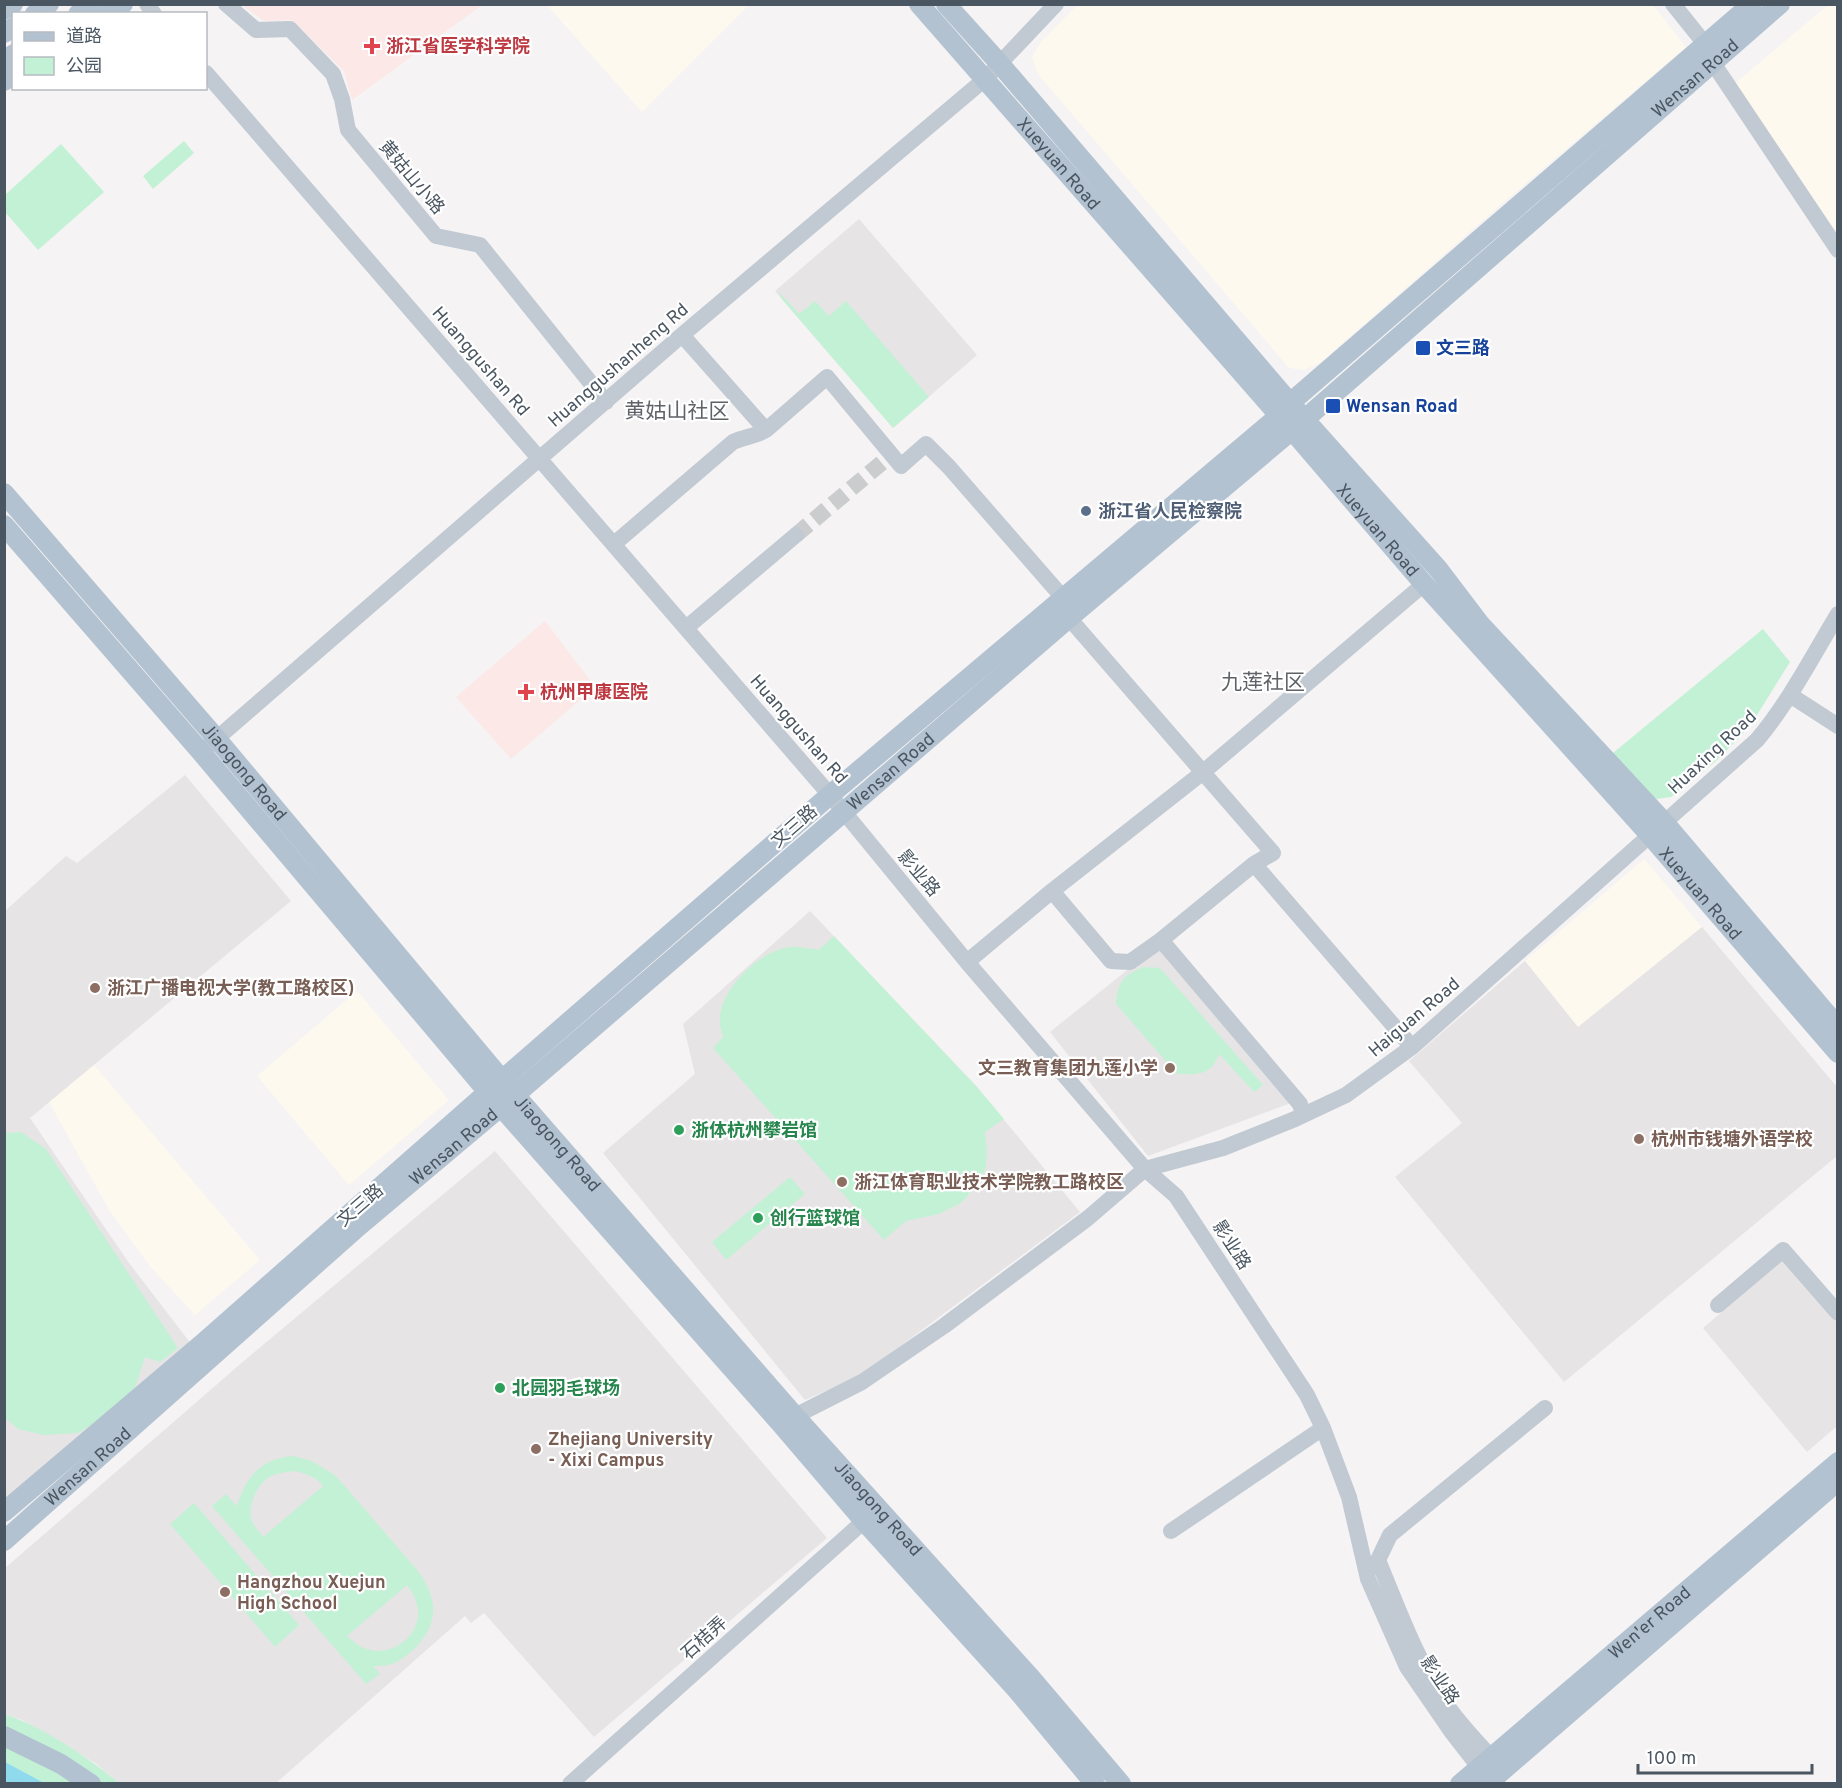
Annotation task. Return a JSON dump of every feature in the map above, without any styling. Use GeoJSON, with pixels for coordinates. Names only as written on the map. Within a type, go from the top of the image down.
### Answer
{"type":"FeatureCollection","features":[{"type":"Feature","properties":{"kind":"main road"},"geometry":{"type":"LineString","coordinates":[[4,10],[13,4]]}},
{"type":"Feature","properties":{"kind":"main road","name":"Xueyuan Road"},"geometry":{"type":"LineString","coordinates":[[919,4],[1291,417],[1439,570],[1480,624],[1657,828],[1838,1027]]}},
{"type":"Feature","properties":{"kind":"main road","name":"Xueyuan Road"},"geometry":{"type":"LineString","coordinates":[[946,4],[1000,64],[1291,417],[1424,584],[1657,828],[1838,1053]]}},
{"type":"Feature","properties":{"kind":"main road","name":"文三路"},"geometry":{"type":"LineString","coordinates":[[4,1512],[502,1093],[830,795],[1069,610],[1291,417],[1752,4]]}},
{"type":"Feature","properties":{"kind":"main road","name":"Wensan Road"},"geometry":{"type":"LineString","coordinates":[[1291,417],[1713,63],[1780,4]]}},
{"type":"Feature","properties":{"kind":"main road","name":"Jiaogong Road"},"geometry":{"type":"LineString","coordinates":[[4,493],[216,738],[502,1093],[864,1521],[1017,1690],[1095,1784]]}},
{"type":"Feature","properties":{"kind":"main road","name":"Jiaogong Road"},"geometry":{"type":"LineString","coordinates":[[4,525],[502,1093],[1031,1678],[1120,1784]]}},
{"type":"Feature","properties":{"kind":"main road","name":"Wensan Road"},"geometry":{"type":"LineString","coordinates":[[4,1541],[360,1225],[502,1093],[843,812],[1069,610]]}},
{"type":"Feature","properties":{"kind":"main road","name":"Wen'er Road"},"geometry":{"type":"LineString","coordinates":[[1486,1769],[1838,1462]]}},
{"type":"Feature","properties":{"kind":"main road","name":"Wen'er Road"},"geometry":{"type":"LineString","coordinates":[[1460,1784],[1486,1769],[1838,1481]]}},
{"type":"Feature","properties":{"kind":"main road"},"geometry":{"type":"LineString","coordinates":[[4,1736],[61,1764],[91,1784]]}},
{"type":"Feature","properties":{"kind":"street","name":"黄姑山小路"},"geometry":{"type":"LineString","coordinates":[[226,4],[256,30],[290,29],[305,44],[333,74],[342,99],[348,130],[436,236],[480,245],[606,402]]}},
{"type":"Feature","properties":{"kind":"street","name":"Huanggushanheng Rd"},"geometry":{"type":"LineString","coordinates":[[201,752],[682,335],[985,79],[1056,4]]}},
{"type":"Feature","properties":{"kind":"street"},"geometry":{"type":"LineString","coordinates":[[1673,4],[1705,44],[1713,63],[1838,250]]}},
{"type":"Feature","properties":{"kind":"street","name":"Huanggushan Rd"},"geometry":{"type":"LineString","coordinates":[[207,74],[843,812]]}},
{"type":"Feature","properties":{"kind":"street"},"geometry":{"type":"LineString","coordinates":[[682,335],[766,430]]}},
{"type":"Feature","properties":{"kind":"street"},"geometry":{"type":"LineString","coordinates":[[614,544],[733,442],[766,430],[827,377],[889,457],[902,465],[926,444],[949,467],[1202,773],[1273,853],[1254,864],[1161,940],[1130,962],[1111,961],[1052,891]]}},
{"type":"Feature","properties":{"kind":"street"},"geometry":{"type":"LineString","coordinates":[[686,628],[796,535]]}},
{"type":"Feature","properties":{"kind":"street"},"geometry":{"type":"LineString","coordinates":[[967,962],[1052,891],[1202,773],[1424,584]]}},
{"type":"Feature","properties":{"kind":"street","name":"Huaxing Road"},"geometry":{"type":"LineString","coordinates":[[1657,828],[1757,740],[1790,695],[1838,614]]}},
{"type":"Feature","properties":{"kind":"street"},"geometry":{"type":"LineString","coordinates":[[1790,695],[1838,726]]}},
{"type":"Feature","properties":{"kind":"street","name":"影业路"},"geometry":{"type":"LineString","coordinates":[[843,812],[967,962],[1145,1169],[1176,1196],[1307,1395],[1323,1428],[1349,1497],[1368,1579],[1407,1667],[1451,1731],[1486,1769]]}},
{"type":"Feature","properties":{"kind":"street","name":"Haiguan Road"},"geometry":{"type":"LineString","coordinates":[[1145,1169],[1223,1148],[1346,1095],[1412,1047],[1657,828]]}},
{"type":"Feature","properties":{"kind":"street"},"geometry":{"type":"LineString","coordinates":[[1254,864],[1412,1047]]}},
{"type":"Feature","properties":{"kind":"street"},"geometry":{"type":"LineString","coordinates":[[1161,940],[1300,1104],[1304,1115]]}},
{"type":"Feature","properties":{"kind":"street"},"geometry":{"type":"LineString","coordinates":[[795,1416],[862,1382],[944,1326],[1088,1218],[1145,1169]]}},
{"type":"Feature","properties":{"kind":"street"},"geometry":{"type":"LineString","coordinates":[[1718,1305],[1783,1250],[1838,1314]]}},
{"type":"Feature","properties":{"kind":"street"},"geometry":{"type":"LineString","coordinates":[[1486,1769],[1445,1702],[1409,1633],[1378,1560],[1390,1535],[1545,1408]]}},
{"type":"Feature","properties":{"kind":"street"},"geometry":{"type":"LineString","coordinates":[[1171,1531],[1323,1428]]}},
{"type":"Feature","properties":{"kind":"street","name":"石桔弄"},"geometry":{"type":"LineString","coordinates":[[570,1784],[864,1521]]}},
{"type":"Feature","properties":{"kind":"shaded area"},"geometry":{"type":"Polygon","coordinates":[[[1078,4],[1653,5],[1686,47],[1320,363],[1304,370],[1289,368],[1038,74],[1032,57],[1041,42],[1078,4]]]}},
{"type":"Feature","properties":{"kind":"shaded area","name":"浙江省医学科学院"},"geometry":{"type":"Polygon","coordinates":[[[242,5],[482,5],[352,100],[344,71],[292,20],[264,21],[242,5]]]}},
{"type":"Feature","properties":{"kind":"shaded area"},"geometry":{"type":"Polygon","coordinates":[[[547,5],[749,5],[642,112],[547,5]]]}},
{"type":"Feature","properties":{"kind":"shaded area"},"geometry":{"type":"Polygon","coordinates":[[[1828,5],[1837,5],[1837,232],[1733,85],[1828,5]]]}},
{"type":"Feature","properties":{"kind":"shaded area"},"geometry":{"type":"Polygon","coordinates":[[[859,219],[977,355],[893,428],[775,291],[859,219]]]}},
{"type":"Feature","properties":{"kind":"shaded area","name":"杭州甲康医院"},"geometry":{"type":"Polygon","coordinates":[[[545,621],[595,687],[511,759],[456,697],[545,621]]]}},
{"type":"Feature","properties":{"kind":"shaded area"},"geometry":{"type":"Polygon","coordinates":[[[185,775],[291,901],[30,1118],[129,1263],[195,1349],[4,1507],[4,912],[66,856],[77,863],[185,775]]]}},
{"type":"Feature","properties":{"kind":"shaded area"},"geometry":{"type":"Polygon","coordinates":[[[1644,859],[1702,927],[1578,1028],[1525,961],[1644,859]]]}},
{"type":"Feature","properties":{"kind":"shaded area","name":"浙江体育职业技术学院教工路校区"},"geometry":{"type":"Polygon","coordinates":[[[810,911],[977,1087],[1080,1212],[854,1379],[805,1400],[603,1153],[695,1074],[683,1024],[810,911]]]}},
{"type":"Feature","properties":{"kind":"shaded area","name":"杭州市钱塘外语学校"},"geometry":{"type":"Polygon","coordinates":[[[1702,927],[1837,1087],[1837,1156],[1564,1382],[1395,1177],[1462,1123],[1409,1061],[1525,961],[1578,1027],[1702,927]]]}},
{"type":"Feature","properties":{"kind":"shaded area","name":"文三教育集团九莲小学"},"geometry":{"type":"Polygon","coordinates":[[[1161,948],[1291,1103],[1148,1156],[1050,1032],[1126,971],[1161,948]]]}},
{"type":"Feature","properties":{"kind":"shaded area"},"geometry":{"type":"Polygon","coordinates":[[[357,991],[449,1100],[349,1185],[257,1076],[357,991]]]}},
{"type":"Feature","properties":{"kind":"shaded area"},"geometry":{"type":"Polygon","coordinates":[[[94,1065],[260,1260],[195,1315],[149,1265],[109,1210],[49,1102],[94,1065]]]}},
{"type":"Feature","properties":{"kind":"shaded area"},"geometry":{"type":"Polygon","coordinates":[[[495,1151],[827,1538],[594,1737],[484,1613],[471,1623],[465,1616],[275,1784],[119,1783],[95,1763],[22,1720],[5,1714],[4,1569],[245,1360],[495,1151]]]}},
{"type":"Feature","properties":{"kind":"shaded area"},"geometry":{"type":"Polygon","coordinates":[[[1784,1259],[1837,1323],[1837,1426],[1807,1452],[1703,1328],[1784,1259]]]}},
{"type":"Feature","properties":{"kind":"green space"},"geometry":{"type":"Polygon","coordinates":[[[184,141],[194,153],[153,189],[143,176],[184,141]]]}},
{"type":"Feature","properties":{"kind":"green space"},"geometry":{"type":"Polygon","coordinates":[[[61,144],[104,192],[38,250],[5,212],[5,195],[61,144]]]}},
{"type":"Feature","properties":{"kind":"green space"},"geometry":{"type":"Polygon","coordinates":[[[778,291],[799,314],[815,301],[829,316],[846,301],[929,397],[893,428],[781,298],[778,291]]]}},
{"type":"Feature","properties":{"kind":"green space"},"geometry":{"type":"Polygon","coordinates":[[[1763,629],[1790,662],[1757,715],[1742,735],[1716,761],[1671,797],[1657,799],[1647,794],[1613,753],[1763,629]]]}},
{"type":"Feature","properties":{"kind":"green space"},"geometry":{"type":"Polygon","coordinates":[[[834,936],[977,1087],[1004,1119],[985,1132],[986,1167],[978,1184],[961,1203],[939,1214],[906,1221],[884,1240],[713,1048],[723,1037],[720,1026],[722,1007],[727,995],[744,972],[779,949],[794,947],[819,950],[834,936]]]}},
{"type":"Feature","properties":{"kind":"green space"},"geometry":{"type":"Polygon","coordinates":[[[1143,967],[1160,968],[1263,1085],[1254,1092],[1219,1054],[1208,1070],[1177,1074],[1116,1004],[1118,990],[1123,980],[1143,967]]]}},
{"type":"Feature","properties":{"kind":"green space"},"geometry":{"type":"Polygon","coordinates":[[[21,1132],[46,1149],[178,1348],[160,1362],[145,1357],[135,1388],[106,1416],[78,1433],[44,1435],[18,1429],[5,1418],[5,1133],[21,1132]]]}},
{"type":"Feature","properties":{"kind":"green space","name":"创行篮球馆"},"geometry":{"type":"Polygon","coordinates":[[[790,1177],[805,1194],[726,1260],[712,1242],[790,1177]]]}},
{"type":"Feature","properties":{"kind":"green space"},"geometry":{"type":"Polygon","coordinates":[[[293,1456],[312,1461],[336,1476],[418,1571],[430,1592],[432,1620],[423,1638],[409,1654],[401,1659],[390,1665],[373,1666],[380,1674],[366,1684],[212,1506],[226,1494],[237,1506],[245,1486],[256,1471],[282,1458],[293,1456]],[[296,1471],[271,1476],[256,1492],[251,1516],[254,1525],[263,1537],[323,1486],[314,1478],[296,1471]],[[407,1585],[347,1636],[361,1647],[376,1651],[402,1643],[414,1629],[418,1610],[417,1603],[407,1585]]]}},
{"type":"Feature","properties":{"kind":"green space"},"geometry":{"type":"Polygon","coordinates":[[[194,1503],[299,1625],[275,1647],[170,1524],[194,1503]]]}},
{"type":"Feature","properties":{"kind":"green space"},"geometry":{"type":"Polygon","coordinates":[[[4,1714],[34,1726],[64,1744],[94,1763],[119,1783],[5,1783],[4,1714]]]}},
{"type":"Feature","properties":{"kind":"water"},"geometry":{"type":"Polygon","coordinates":[[[5,1762],[44,1783],[5,1783],[5,1762]]]}},
{"type":"Feature","properties":{"kind":"tunnel"},"geometry":{"type":"LineString","coordinates":[[796,535],[885,460]]}},
{"type":"Feature","properties":{"kind":"place","name":"浙江省医学科学院"},"geometry":{"type":"Point","coordinates":[372,46]}},
{"type":"Feature","properties":{"kind":"place","name":"文三路"},"geometry":{"type":"Point","coordinates":[1423,348]}},
{"type":"Feature","properties":{"kind":"place","name":"Wensan Road"},"geometry":{"type":"Point","coordinates":[1333,406]}},
{"type":"Feature","properties":{"kind":"place","name":"浙江省人民检察院"},"geometry":{"type":"Point","coordinates":[1086,511]}},
{"type":"Feature","properties":{"kind":"place","name":"杭州甲康医院"},"geometry":{"type":"Point","coordinates":[526,692]}},
{"type":"Feature","properties":{"kind":"place","name":"浙江广播电视大学(教工路校区)"},"geometry":{"type":"Point","coordinates":[95,988]}},
{"type":"Feature","properties":{"kind":"place","name":"文三教育集团九莲小学"},"geometry":{"type":"Point","coordinates":[1170,1068]}},
{"type":"Feature","properties":{"kind":"place","name":"浙体·杭州攀岩馆"},"geometry":{"type":"Point","coordinates":[679,1130]}},
{"type":"Feature","properties":{"kind":"place","name":"杭州市钱塘外语学校"},"geometry":{"type":"Point","coordinates":[1639,1139]}},
{"type":"Feature","properties":{"kind":"place","name":"浙江体育职业技术学院教工路校区"},"geometry":{"type":"Point","coordinates":[842,1182]}},
{"type":"Feature","properties":{"kind":"place","name":"创行篮球馆"},"geometry":{"type":"Point","coordinates":[758,1218]}},
{"type":"Feature","properties":{"kind":"place","name":"北园羽毛球场"},"geometry":{"type":"Point","coordinates":[500,1388]}},
{"type":"Feature","properties":{"kind":"place","name":"Zhejiang University - Xixi Campus"},"geometry":{"type":"Point","coordinates":[536,1449]}},
{"type":"Feature","properties":{"kind":"place","name":"Hangzhou Xuejun High School"},"geometry":{"type":"Point","coordinates":[225,1592]}},
{"type":"Feature","properties":{"kind":"district","name":"黄姑山社区"},"geometry":{"type":"Point","coordinates":[677,411]}},
{"type":"Feature","properties":{"kind":"district","name":"九莲社区"},"geometry":{"type":"Point","coordinates":[1263,682]}}]}
